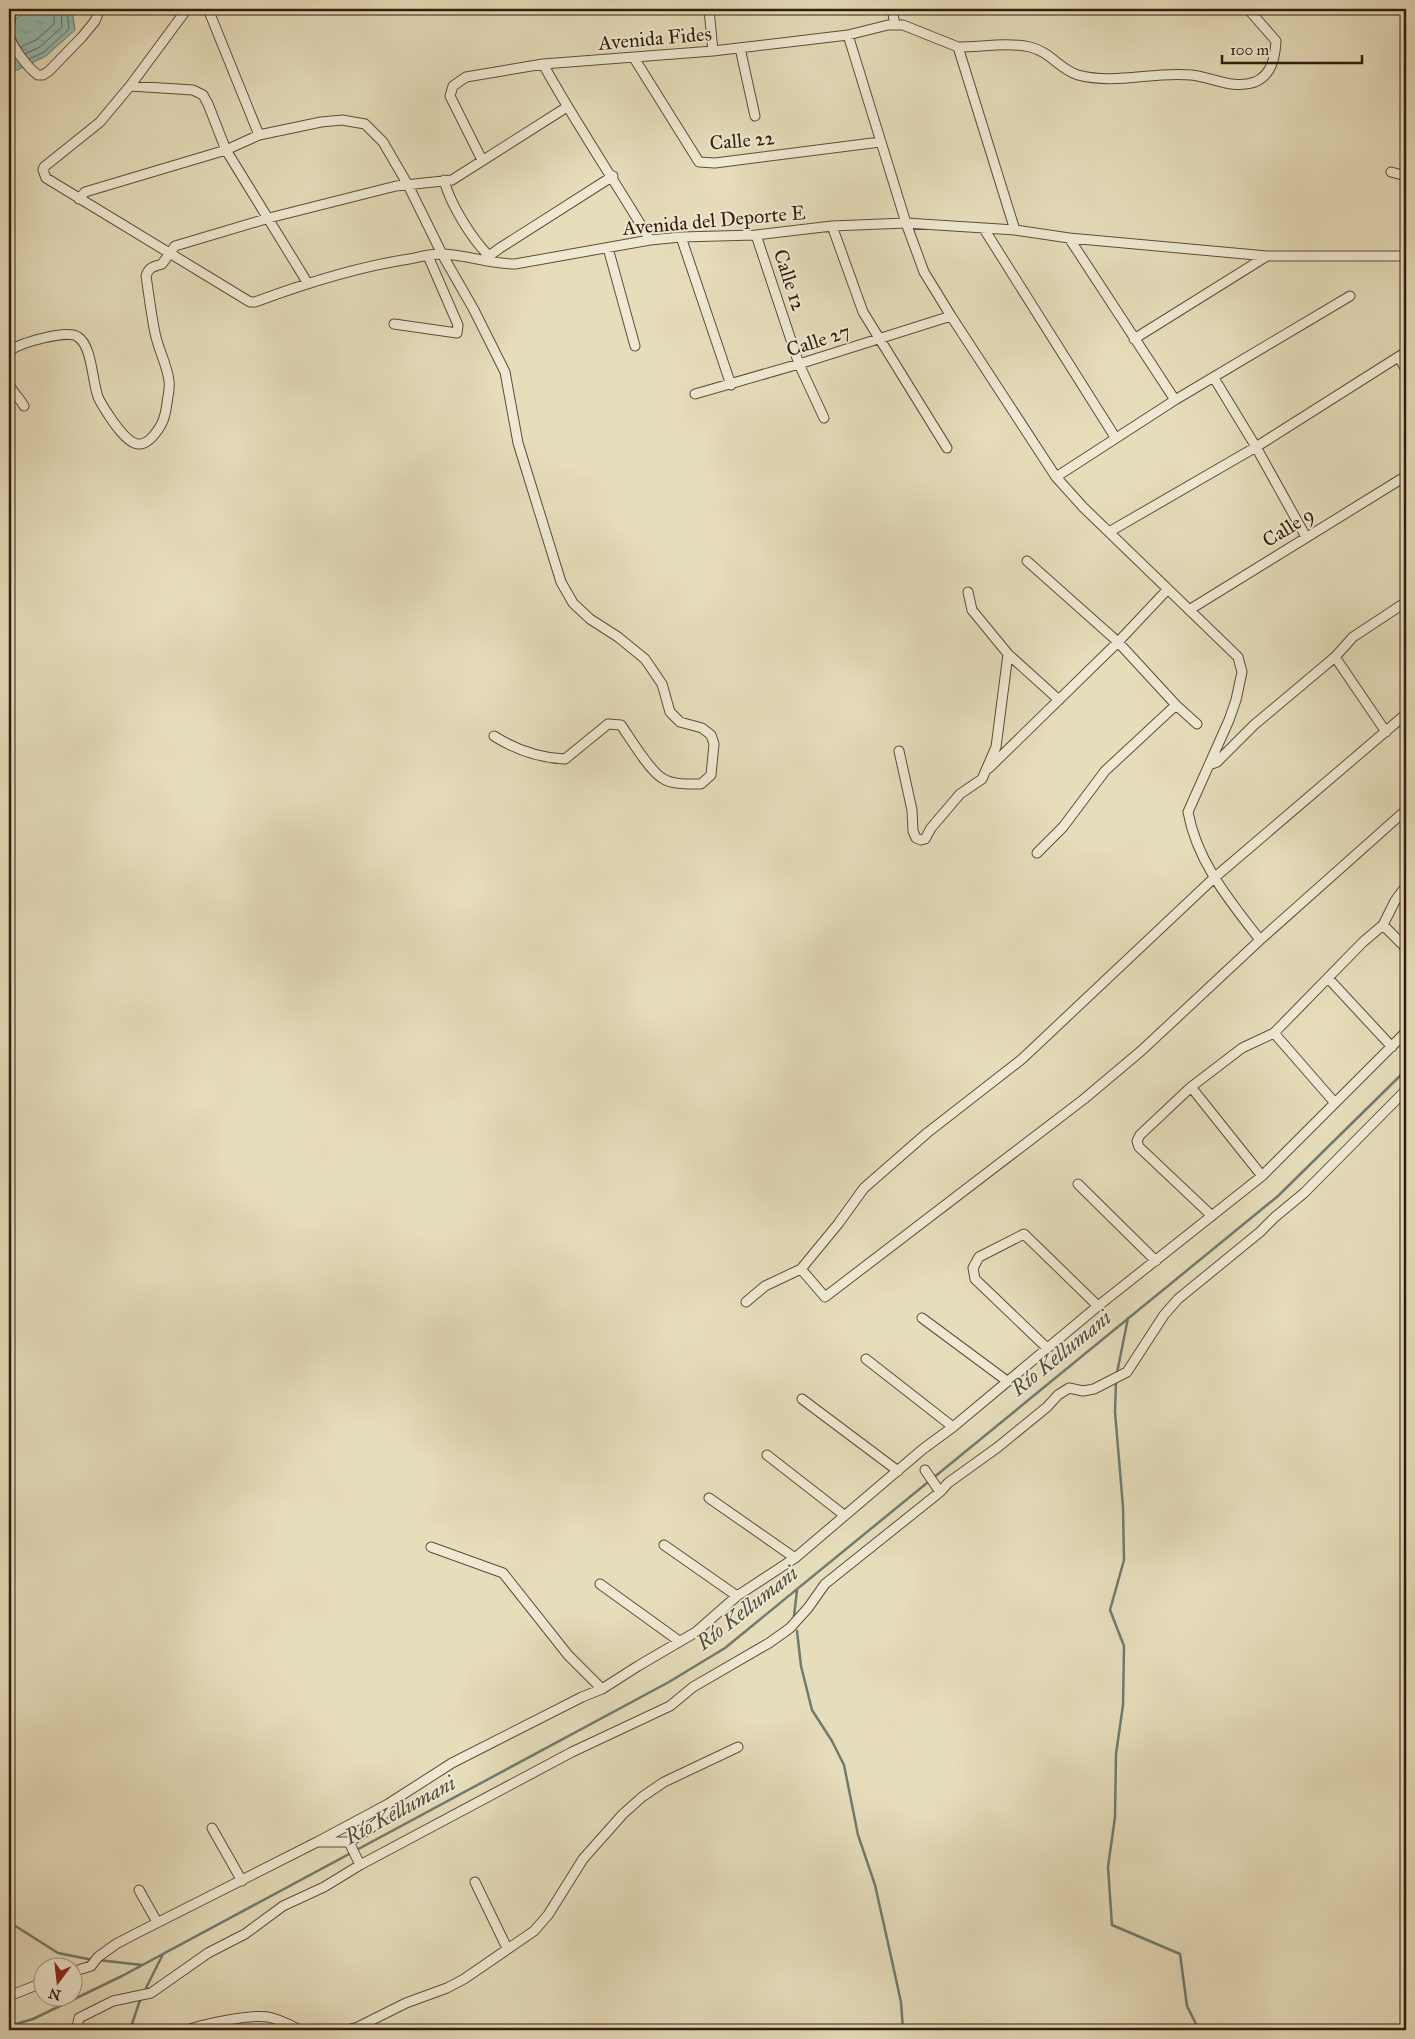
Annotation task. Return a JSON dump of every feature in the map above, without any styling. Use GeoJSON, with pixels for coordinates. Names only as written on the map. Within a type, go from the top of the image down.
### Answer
{"type":"FeatureCollection","features":[{"type":"Feature","properties":{"kind":"street"},"geometry":{"type":"LineString","coordinates":[[11,14],[9,33],[11,42],[33,71],[38,75],[43,75],[82,37],[95,21],[100,9]]}},
{"type":"Feature","properties":{"kind":"street"},"geometry":{"type":"LineString","coordinates":[[169,253],[46,178],[43,170],[44,167],[100,122],[130,86],[187,9]]}},
{"type":"Feature","properties":{"kind":"street"},"geometry":{"type":"LineString","coordinates":[[208,9],[260,135]]}},
{"type":"Feature","properties":{"kind":"street"},"geometry":{"type":"LineString","coordinates":[[709,9],[714,51]]}},
{"type":"Feature","properties":{"kind":"street"},"geometry":{"type":"LineString","coordinates":[[892,9],[895,25]]}},
{"type":"Feature","properties":{"kind":"street"},"geometry":{"type":"LineString","coordinates":[[1015,230],[958,47],[1015,44],[1032,47],[1048,53],[1066,70],[1079,75],[1102,79],[1158,75],[1192,75],[1232,85],[1255,82],[1274,63],[1276,41],[1248,9]]}},
{"type":"Feature","properties":{"kind":"street","name":"Avenida Fides"},"geometry":{"type":"LineString","coordinates":[[482,160],[450,96],[453,86],[466,77],[543,64],[714,51],[848,35],[888,25],[903,25],[958,47]]}},
{"type":"Feature","properties":{"kind":"street"},"geometry":{"type":"LineString","coordinates":[[848,35],[906,223],[924,272],[951,316],[1056,476],[1083,507],[1238,657],[1242,672],[1236,700],[1188,812],[1191,827],[1214,878],[1260,940]]}},
{"type":"Feature","properties":{"kind":"street"},"geometry":{"type":"LineString","coordinates":[[740,48],[755,116]]}},
{"type":"Feature","properties":{"kind":"street","name":"Calle 22"},"geometry":{"type":"LineString","coordinates":[[634,58],[699,162],[715,163],[880,142]]}},
{"type":"Feature","properties":{"kind":"street"},"geometry":{"type":"LineString","coordinates":[[543,64],[567,107],[612,176],[650,240]]}},
{"type":"Feature","properties":{"kind":"street"},"geometry":{"type":"LineString","coordinates":[[130,86],[192,90],[203,95],[226,150],[307,282]]}},
{"type":"Feature","properties":{"kind":"street"},"geometry":{"type":"LineString","coordinates":[[9,351],[16,346],[34,340],[67,334],[77,336],[84,342],[94,383],[106,411],[127,440],[140,444],[148,442],[163,421],[169,382],[155,334],[146,276],[148,270],[152,267],[162,264],[174,246],[269,218],[408,185],[452,180],[567,107]]}},
{"type":"Feature","properties":{"kind":"street"},"geometry":{"type":"LineString","coordinates":[[79,199],[85,192],[226,150],[260,135],[328,122],[342,120],[365,124],[383,142],[408,185],[442,254],[474,310],[505,372],[518,443],[561,582],[573,603],[590,619],[618,637],[645,659],[662,684],[670,712],[680,722],[702,728],[711,735],[714,744],[711,775],[701,784],[663,780],[655,773],[621,724],[608,724],[565,759],[547,758],[528,752],[510,746],[494,736]]}},
{"type":"Feature","properties":{"kind":"street"},"geometry":{"type":"LineString","coordinates":[[1391,172],[1406,176]]}},
{"type":"Feature","properties":{"kind":"street"},"geometry":{"type":"LineString","coordinates":[[444,180],[454,207],[488,258],[612,176]]}},
{"type":"Feature","properties":{"kind":"street","name":"Avenida del Deporte E"},"geometry":{"type":"LineString","coordinates":[[169,253],[250,302],[256,302],[307,282],[384,263],[442,254],[488,258],[515,264],[650,240],[681,237],[756,235],[832,226],[906,223],[1015,230],[1069,238],[1267,256],[1406,256]]}},
{"type":"Feature","properties":{"kind":"street"},"geometry":{"type":"LineString","coordinates":[[832,226],[863,312],[947,448]]}},
{"type":"Feature","properties":{"kind":"street"},"geometry":{"type":"LineString","coordinates":[[984,229],[1115,437]]}},
{"type":"Feature","properties":{"kind":"street","name":"Calle 12"},"geometry":{"type":"LineString","coordinates":[[756,235],[799,364],[824,418]]}},
{"type":"Feature","properties":{"kind":"street"},"geometry":{"type":"LineString","coordinates":[[681,237],[731,385]]}},
{"type":"Feature","properties":{"kind":"street"},"geometry":{"type":"LineString","coordinates":[[1069,238],[1175,400]]}},
{"type":"Feature","properties":{"kind":"street"},"geometry":{"type":"LineString","coordinates":[[608,248],[635,346]]}},
{"type":"Feature","properties":{"kind":"street"},"geometry":{"type":"LineString","coordinates":[[394,324],[457,333],[458,326],[428,256]]}},
{"type":"Feature","properties":{"kind":"street"},"geometry":{"type":"LineString","coordinates":[[1134,339],[1267,256]]}},
{"type":"Feature","properties":{"kind":"street"},"geometry":{"type":"LineString","coordinates":[[1056,476],[1175,400],[1350,296]]}},
{"type":"Feature","properties":{"kind":"street","name":"Calle 27"},"geometry":{"type":"LineString","coordinates":[[695,394],[731,385],[951,316]]}},
{"type":"Feature","properties":{"kind":"street"},"geometry":{"type":"LineString","coordinates":[[1109,532],[1256,446],[1402,355],[1406,370]]}},
{"type":"Feature","properties":{"kind":"street"},"geometry":{"type":"LineString","coordinates":[[1214,378],[1256,446],[1306,536]]}},
{"type":"Feature","properties":{"kind":"street"},"geometry":{"type":"LineString","coordinates":[[9,384],[14,394],[19,396],[24,406]]}},
{"type":"Feature","properties":{"kind":"street","name":"Calle 9"},"geometry":{"type":"LineString","coordinates":[[1189,610],[1406,476]]}},
{"type":"Feature","properties":{"kind":"street"},"geometry":{"type":"LineString","coordinates":[[1027,561],[1118,642],[1176,705],[1197,724]]}},
{"type":"Feature","properties":{"kind":"street"},"geometry":{"type":"LineString","coordinates":[[899,751],[912,810],[913,831],[916,838],[921,840],[925,838],[931,828],[960,794],[982,779],[990,767],[1118,642],[1167,590]]}},
{"type":"Feature","properties":{"kind":"street"},"geometry":{"type":"LineString","coordinates":[[968,592],[972,610],[1008,654],[1059,700]]}},
{"type":"Feature","properties":{"kind":"street"},"geometry":{"type":"LineString","coordinates":[[1209,765],[1217,762],[1254,725],[1335,657],[1353,638],[1406,602]]}},
{"type":"Feature","properties":{"kind":"street"},"geometry":{"type":"LineString","coordinates":[[982,779],[996,746],[1008,654]]}},
{"type":"Feature","properties":{"kind":"street"},"geometry":{"type":"LineString","coordinates":[[1335,657],[1386,732]]}},
{"type":"Feature","properties":{"kind":"street"},"geometry":{"type":"LineString","coordinates":[[1037,853],[1063,827],[1105,771],[1176,705]]}},
{"type":"Feature","properties":{"kind":"street"},"geometry":{"type":"LineString","coordinates":[[746,1302],[764,1286],[801,1269],[838,1224],[864,1188],[927,1133],[1022,1059],[1214,878],[1406,714]]}},
{"type":"Feature","properties":{"kind":"street"},"geometry":{"type":"LineString","coordinates":[[801,1269],[825,1297],[1084,1099],[1141,1051],[1260,940],[1406,810]]}},
{"type":"Feature","properties":{"kind":"street"},"geometry":{"type":"LineString","coordinates":[[1212,1216],[1139,1147],[1137,1141],[1140,1135],[1190,1088],[1242,1048],[1274,1033],[1363,942],[1383,925],[1395,901],[1406,886]]}},
{"type":"Feature","properties":{"kind":"street"},"geometry":{"type":"LineString","coordinates":[[1383,925],[1406,948]]}},
{"type":"Feature","properties":{"kind":"street"},"geometry":{"type":"LineString","coordinates":[[1328,978],[1392,1047]]}},
{"type":"Feature","properties":{"kind":"street"},"geometry":{"type":"LineString","coordinates":[[82,1969],[90,1966],[98,1957],[116,1944],[242,1881],[388,1804],[452,1763],[582,1697],[602,1689],[696,1632],[737,1596],[795,1558],[844,1515],[954,1427],[1098,1306],[1262,1176],[1406,1032]]}},
{"type":"Feature","properties":{"kind":"street"},"geometry":{"type":"LineString","coordinates":[[1274,1033],[1335,1103]]}},
{"type":"Feature","properties":{"kind":"street"},"geometry":{"type":"LineString","coordinates":[[1190,1088],[1262,1176]]}},
{"type":"Feature","properties":{"kind":"street"},"geometry":{"type":"LineString","coordinates":[[66,2030],[80,2029],[79,2018],[113,2001],[151,1993],[208,1953],[245,1934],[283,1906],[324,1887],[358,1861],[572,1752],[670,1706],[693,1688],[769,1643],[790,1628],[808,1608],[825,1584],[938,1488],[948,1483],[1030,1421],[1058,1395],[1069,1388],[1094,1389],[1128,1372],[1164,1315],[1178,1299],[1260,1232],[1304,1192],[1406,1090]]}},
{"type":"Feature","properties":{"kind":"street"},"geometry":{"type":"LineString","coordinates":[[1078,1184],[1156,1261]]}},
{"type":"Feature","properties":{"kind":"street"},"geometry":{"type":"LineString","coordinates":[[1047,1348],[975,1279],[973,1268],[979,1257],[1024,1234],[1098,1306]]}},
{"type":"Feature","properties":{"kind":"street"},"geometry":{"type":"LineString","coordinates":[[922,1318],[1007,1381]]}},
{"type":"Feature","properties":{"kind":"street"},"geometry":{"type":"LineString","coordinates":[[866,1359],[954,1427]]}},
{"type":"Feature","properties":{"kind":"street"},"geometry":{"type":"LineString","coordinates":[[802,1399],[898,1471]]}},
{"type":"Feature","properties":{"kind":"street"},"geometry":{"type":"LineString","coordinates":[[767,1455],[844,1515]]}},
{"type":"Feature","properties":{"kind":"street"},"geometry":{"type":"LineString","coordinates":[[927,1473],[938,1488]]}},
{"type":"Feature","properties":{"kind":"street"},"geometry":{"type":"LineString","coordinates":[[709,1498],[795,1558]]}},
{"type":"Feature","properties":{"kind":"street"},"geometry":{"type":"LineString","coordinates":[[664,1545],[737,1596]]}},
{"type":"Feature","properties":{"kind":"street"},"geometry":{"type":"LineString","coordinates":[[431,1546],[503,1574],[568,1655],[602,1689]]}},
{"type":"Feature","properties":{"kind":"street"},"geometry":{"type":"LineString","coordinates":[[600,1584],[679,1641]]}},
{"type":"Feature","properties":{"kind":"street"},"geometry":{"type":"LineString","coordinates":[[347,2030],[358,2027],[406,2003],[464,1979],[534,1931],[548,1915],[583,1859],[623,1814],[664,1782],[738,1747]]}},
{"type":"Feature","properties":{"kind":"street"},"geometry":{"type":"LineString","coordinates":[[317,1842],[350,1845],[379,1822],[385,1815],[388,1804]]}},
{"type":"Feature","properties":{"kind":"street"},"geometry":{"type":"LineString","coordinates":[[212,1828],[242,1881]]}},
{"type":"Feature","properties":{"kind":"street"},"geometry":{"type":"LineString","coordinates":[[350,1845],[358,1861]]}},
{"type":"Feature","properties":{"kind":"street"},"geometry":{"type":"LineString","coordinates":[[475,1882],[507,1948]]}},
{"type":"Feature","properties":{"kind":"street"},"geometry":{"type":"LineString","coordinates":[[138,1890],[157,1922]]}},
{"type":"Feature","properties":{"kind":"street"},"geometry":{"type":"LineString","coordinates":[[9,1996],[32,1987]]}},
{"type":"Feature","properties":{"kind":"street"},"geometry":{"type":"LineString","coordinates":[[187,2030],[200,2025],[253,2017],[267,2017],[300,2030]]}},
{"type":"Feature","properties":{"kind":"water"},"geometry":{"type":"Polygon","coordinates":[[[31,9],[72,9],[75,30],[46,56],[9,74],[9,23],[31,9]]]}},
{"type":"Feature","properties":{"kind":"waterway","name":"Río Kellumani"},"geometry":{"type":"LineString","coordinates":[[9,2026],[33,2019],[122,1976],[669,1682],[725,1648],[1278,1196],[1406,1070]]}},
{"type":"Feature","properties":{"kind":"waterway"},"geometry":{"type":"LineString","coordinates":[[1117,1373],[1128,1318]]}},
{"type":"Feature","properties":{"kind":"waterway"},"geometry":{"type":"LineString","coordinates":[[1116,1381],[1115,1412],[1123,1507],[1124,1560],[1110,1610],[1124,1646],[1123,1705],[1116,1754],[1115,1817],[1108,1867],[1112,1925],[1180,1954],[1187,2006],[1199,2030]]}},
{"type":"Feature","properties":{"kind":"waterway"},"geometry":{"type":"LineString","coordinates":[[794,1616],[797,1590]]}},
{"type":"Feature","properties":{"kind":"waterway"},"geometry":{"type":"LineString","coordinates":[[797,1631],[801,1666],[812,1710],[832,1741],[844,1765],[858,1835],[875,1885],[886,1934],[901,2002],[903,2030]]}},
{"type":"Feature","properties":{"kind":"waterway"},"geometry":{"type":"LineString","coordinates":[[9,1922],[58,1953],[93,1960]]}},
{"type":"Feature","properties":{"kind":"waterway"},"geometry":{"type":"LineString","coordinates":[[146,1988],[163,1954]]}},
{"type":"Feature","properties":{"kind":"waterway"},"geometry":{"type":"LineString","coordinates":[[98,1960],[142,1965]]}},
{"type":"Feature","properties":{"kind":"waterway"},"geometry":{"type":"LineString","coordinates":[[130,2030],[140,2000]]}}]}
